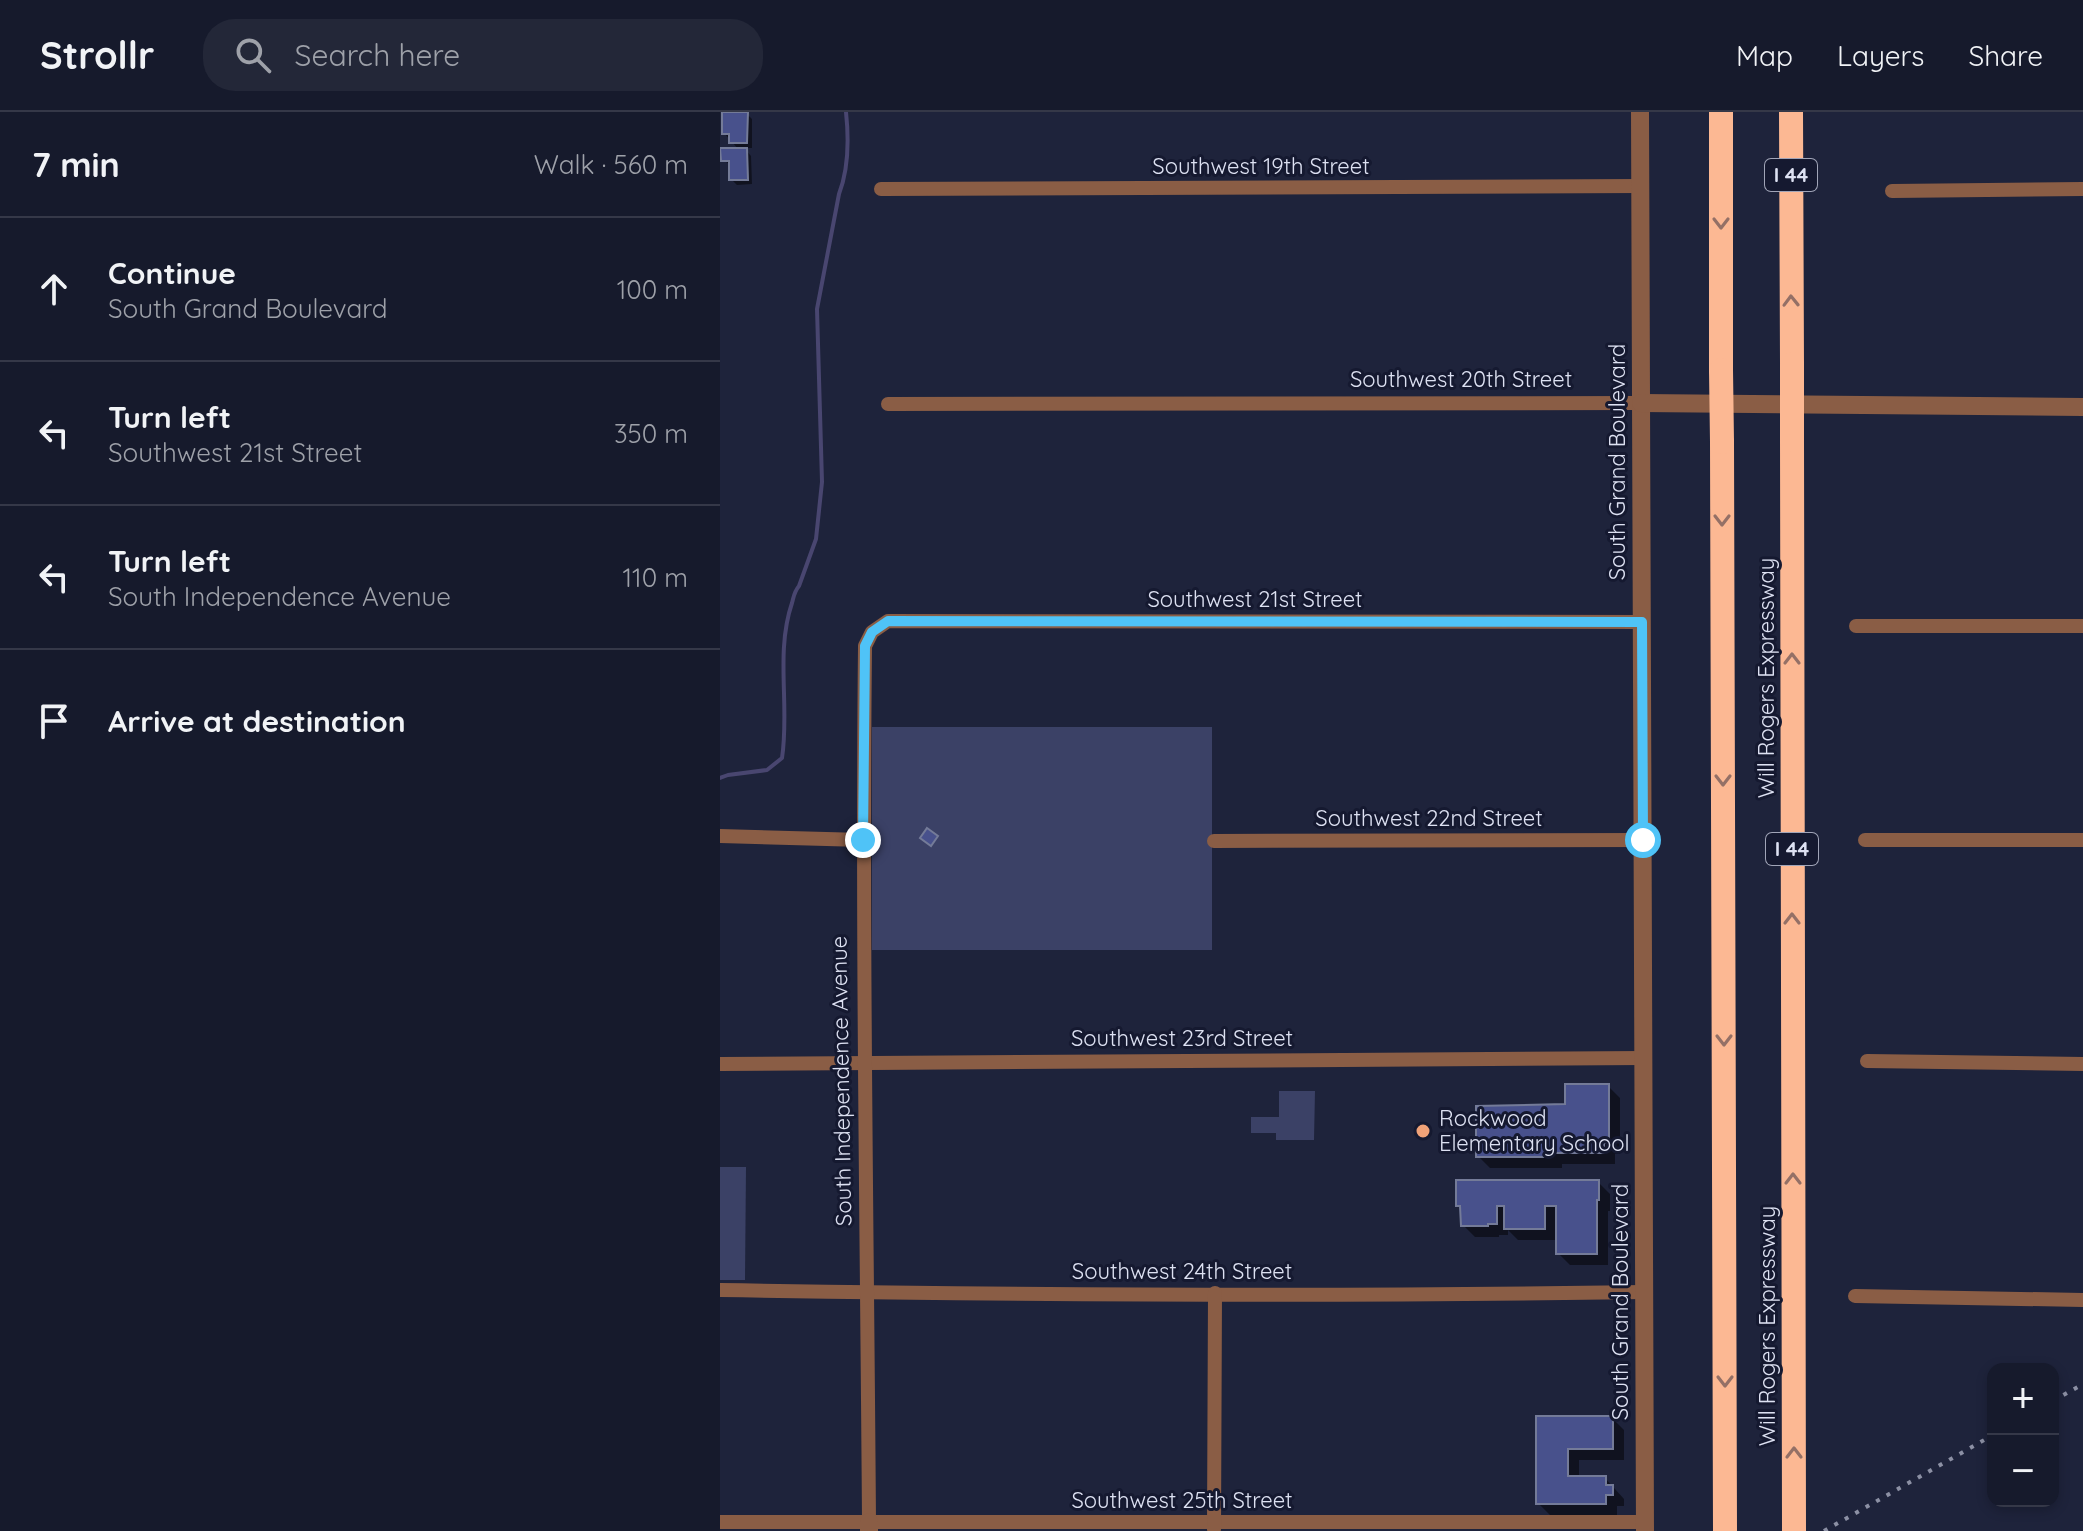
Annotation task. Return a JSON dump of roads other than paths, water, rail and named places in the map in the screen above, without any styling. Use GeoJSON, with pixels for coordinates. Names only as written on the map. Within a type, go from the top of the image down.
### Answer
{"type":"FeatureCollection","features":[{"type":"Feature","properties":{"kind":"highway","name":"Will Rogers Expressway"},"geometry":{"type":"LineString","coordinates":[[1721,112],[1725,1531]]}},
{"type":"Feature","properties":{"kind":"highway","name":"Will Rogers Expressway"},"geometry":{"type":"LineString","coordinates":[[1791,112],[1794,1531]]}},
{"type":"Feature","properties":{"kind":"street","name":"South Grand Boulevard"},"geometry":{"type":"LineString","coordinates":[[1640,112],[1645,1527]]}},
{"type":"Feature","properties":{"kind":"street","name":"Southwest 19th Street"},"geometry":{"type":"LineString","coordinates":[[881,189],[1641,186]]}},
{"type":"Feature","properties":{"kind":"street"},"geometry":{"type":"LineString","coordinates":[[1892,191],[2083,189]]}},
{"type":"Feature","properties":{"kind":"street","name":"Southwest 20th Street"},"geometry":{"type":"LineString","coordinates":[[888,404],[1641,403],[2083,407]]}},
{"type":"Feature","properties":{"kind":"street","name":"Southwest 21st Street"},"geometry":{"type":"LineString","coordinates":[[872,632],[888,621],[1642,622]]}},
{"type":"Feature","properties":{"kind":"street"},"geometry":{"type":"LineString","coordinates":[[1856,626],[2083,626]]}},
{"type":"Feature","properties":{"kind":"street","name":"South Independence Avenue"},"geometry":{"type":"LineString","coordinates":[[869,1526],[863,840],[865,646],[872,632]]}},
{"type":"Feature","properties":{"kind":"street"},"geometry":{"type":"LineString","coordinates":[[720,836],[863,840]]}},
{"type":"Feature","properties":{"kind":"street","name":"Southwest 22nd Street"},"geometry":{"type":"LineString","coordinates":[[1214,841],[1643,840]]}},
{"type":"Feature","properties":{"kind":"street"},"geometry":{"type":"LineString","coordinates":[[1865,840],[2083,840]]}},
{"type":"Feature","properties":{"kind":"street","name":"Southwest 23rd Street"},"geometry":{"type":"LineString","coordinates":[[720,1064],[1644,1058]]}},
{"type":"Feature","properties":{"kind":"street"},"geometry":{"type":"LineString","coordinates":[[1867,1061],[2083,1064]]}},
{"type":"Feature","properties":{"kind":"street","name":"Southwest 24th Street"},"geometry":{"type":"LineString","coordinates":[[720,1290],[867,1293],[1644,1292]]}},
{"type":"Feature","properties":{"kind":"street"},"geometry":{"type":"LineString","coordinates":[[1214,1527],[1215,1293]]}},
{"type":"Feature","properties":{"kind":"street"},"geometry":{"type":"LineString","coordinates":[[1855,1296],[2083,1300]]}},
{"type":"Feature","properties":{"kind":"street","name":"Southwest 25th Street"},"geometry":{"type":"LineString","coordinates":[[720,1522],[869,1526],[1645,1527]]}},
{"type":"Feature","properties":{"kind":"waterway"},"geometry":{"type":"LineString","coordinates":[[720,778],[767,770],[782,758],[784,641],[794,594],[816,539],[822,482],[817,309],[846,164],[846,112]]}},
{"type":"Feature","properties":{"kind":"railway"},"geometry":{"type":"LineString","coordinates":[[2059,1398],[2083,1384]]}},
{"type":"Feature","properties":{"kind":"railway"},"geometry":{"type":"LineString","coordinates":[[1824,1531],[1987,1438]]}},
{"type":"Feature","properties":{"kind":"place","name":"Rockwood Elementary School"},"geometry":{"type":"Point","coordinates":[1423,1131]}}]}
